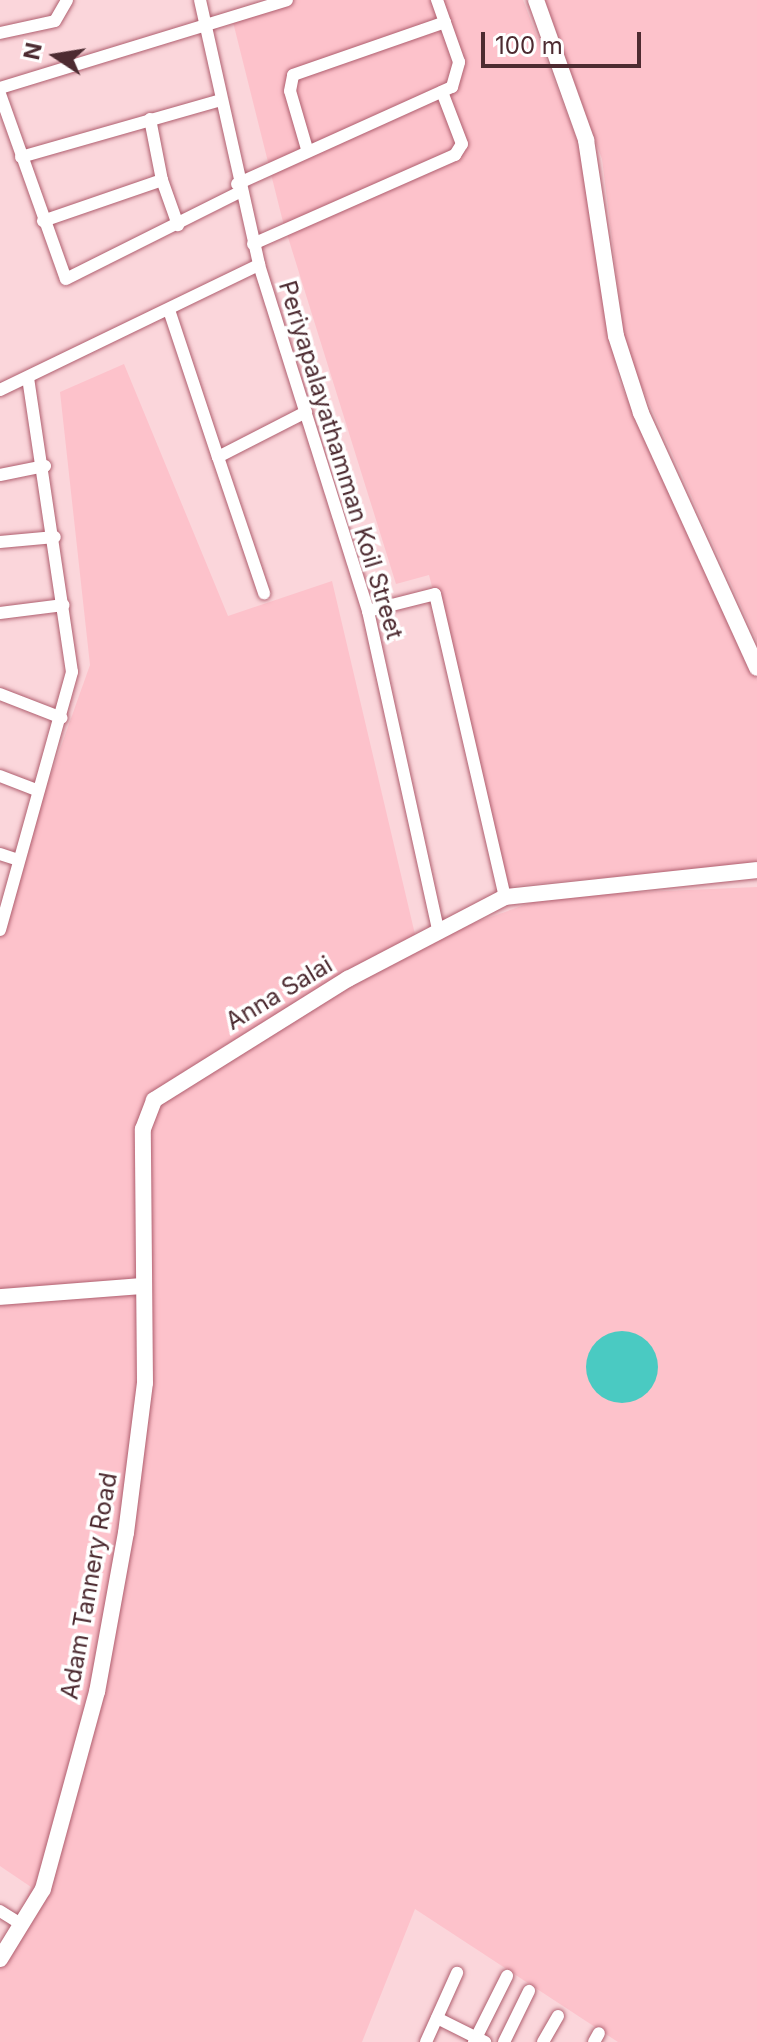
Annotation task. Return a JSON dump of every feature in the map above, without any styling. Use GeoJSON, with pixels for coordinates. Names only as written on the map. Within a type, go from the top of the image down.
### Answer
{"type":"FeatureCollection","features":[{"type":"Feature","properties":{"kind":"street"},"geometry":{"type":"LineString","coordinates":[[0,33],[55,21],[67,0]]}},
{"type":"Feature","properties":{"kind":"street","name":"Periyapalayathamman Koil Street"},"geometry":{"type":"LineString","coordinates":[[200,0],[238,188],[253,244],[368,611],[439,933]]}},
{"type":"Feature","properties":{"kind":"street"},"geometry":{"type":"LineString","coordinates":[[287,0],[0,91],[61,272],[74,280],[178,225],[307,149],[442,92],[460,74],[437,0]]}},
{"type":"Feature","properties":{"kind":"street"},"geometry":{"type":"LineString","coordinates":[[536,0],[586,140],[616,336],[641,413],[757,668]]}},
{"type":"Feature","properties":{"kind":"street"},"geometry":{"type":"LineString","coordinates":[[307,149],[290,91],[293,75],[445,22]]}},
{"type":"Feature","properties":{"kind":"street"},"geometry":{"type":"LineString","coordinates":[[253,244],[455,155],[462,144],[442,92]]}},
{"type":"Feature","properties":{"kind":"street"},"geometry":{"type":"LineString","coordinates":[[21,157],[221,100]]}},
{"type":"Feature","properties":{"kind":"street"},"geometry":{"type":"LineString","coordinates":[[150,119],[162,180],[178,225]]}},
{"type":"Feature","properties":{"kind":"street"},"geometry":{"type":"LineString","coordinates":[[43,221],[162,180]]}},
{"type":"Feature","properties":{"kind":"street"},"geometry":{"type":"LineString","coordinates":[[0,390],[259,265]]}},
{"type":"Feature","properties":{"kind":"street"},"geometry":{"type":"LineString","coordinates":[[169,310],[264,593]]}},
{"type":"Feature","properties":{"kind":"street"},"geometry":{"type":"LineString","coordinates":[[0,930],[4,897],[62,718],[72,672],[45,466],[28,378]]}},
{"type":"Feature","properties":{"kind":"street"},"geometry":{"type":"LineString","coordinates":[[218,457],[306,412]]}},
{"type":"Feature","properties":{"kind":"street"},"geometry":{"type":"LineString","coordinates":[[0,475],[45,466]]}},
{"type":"Feature","properties":{"kind":"street"},"geometry":{"type":"LineString","coordinates":[[0,542],[55,537]]}},
{"type":"Feature","properties":{"kind":"street"},"geometry":{"type":"LineString","coordinates":[[368,611],[435,594],[505,897]]}},
{"type":"Feature","properties":{"kind":"street"},"geometry":{"type":"LineString","coordinates":[[0,613],[63,605]]}},
{"type":"Feature","properties":{"kind":"street"},"geometry":{"type":"LineString","coordinates":[[0,694],[62,718]]}},
{"type":"Feature","properties":{"kind":"street"},"geometry":{"type":"LineString","coordinates":[[0,776],[37,790]]}},
{"type":"Feature","properties":{"kind":"street"},"geometry":{"type":"LineString","coordinates":[[0,854],[18,860]]}},
{"type":"Feature","properties":{"kind":"street","name":"Anna Salai"},"geometry":{"type":"LineString","coordinates":[[144,1286],[143,1129],[154,1100],[348,979],[505,897],[757,870]]}},
{"type":"Feature","properties":{"kind":"street"},"geometry":{"type":"LineString","coordinates":[[0,1297],[144,1286]]}},
{"type":"Feature","properties":{"kind":"street","name":"Adam Tannery Road"},"geometry":{"type":"LineString","coordinates":[[0,1959],[43,1889],[97,1692],[126,1533],[145,1383],[144,1286]]}},
{"type":"Feature","properties":{"kind":"street"},"geometry":{"type":"LineString","coordinates":[[0,1911],[22,1925]]}},
{"type":"Feature","properties":{"kind":"street"},"geometry":{"type":"LineString","coordinates":[[426,2042],[457,1973]]}},
{"type":"Feature","properties":{"kind":"street"},"geometry":{"type":"LineString","coordinates":[[437,2018],[478,2041],[507,1976]]}},
{"type":"Feature","properties":{"kind":"street"},"geometry":{"type":"LineString","coordinates":[[504,2042],[529,1991]]}},
{"type":"Feature","properties":{"kind":"street"},"geometry":{"type":"LineString","coordinates":[[543,2042],[558,2016]]}},
{"type":"Feature","properties":{"kind":"shaded area"},"geometry":{"type":"Polygon","coordinates":[[[294,0],[523,0],[580,148],[618,379],[757,680],[757,864],[509,886],[429,575],[396,584],[282,218],[232,18],[294,0]]]}},
{"type":"Feature","properties":{"kind":"shaded area"},"geometry":{"type":"Polygon","coordinates":[[[545,0],[757,0],[757,641],[626,352],[602,159],[545,0]]]}},
{"type":"Feature","properties":{"kind":"shaded area"},"geometry":{"type":"Polygon","coordinates":[[[124,364],[228,616],[332,581],[417,943],[550,896],[757,887],[757,2042],[618,2042],[415,1909],[362,2042],[0,2042],[0,1964],[31,1887],[0,1866],[0,918],[90,665],[60,392],[124,364]]]}},
{"type":"Feature","properties":{"kind":"water"},"geometry":{"type":"Polygon","coordinates":[[[629,1331],[648,1341],[656,1353],[656,1381],[648,1393],[636,1401],[615,1403],[596,1393],[588,1381],[586,1360],[596,1341],[608,1333],[629,1331]]]}}]}
